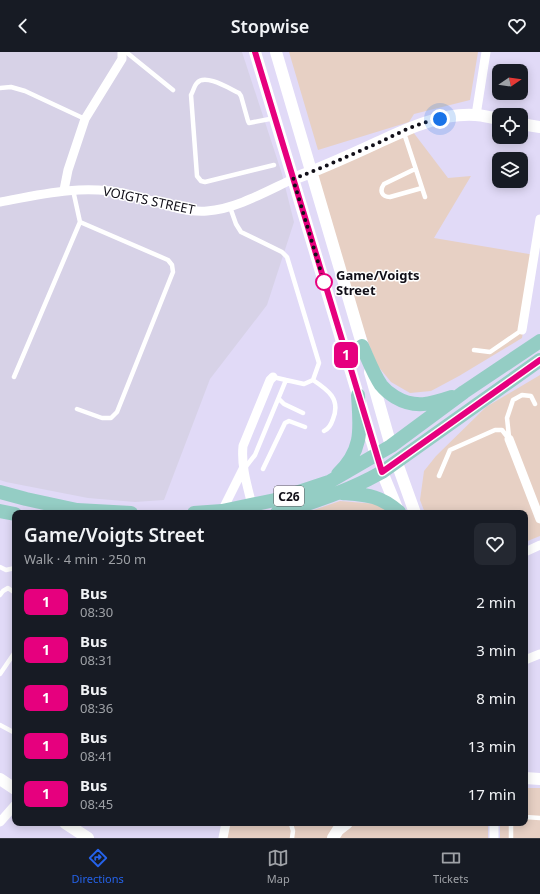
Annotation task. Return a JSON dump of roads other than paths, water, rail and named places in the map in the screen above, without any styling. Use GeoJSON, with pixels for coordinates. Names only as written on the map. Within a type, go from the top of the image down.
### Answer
{"type":"FeatureCollection","features":[{"type":"Feature","properties":{"kind":"main road"},"geometry":{"type":"LineString","coordinates":[[256,52],[376,455],[398,510]]}},
{"type":"Feature","properties":{"kind":"main road"},"geometry":{"type":"LineString","coordinates":[[276,52],[396,463],[414,510]]}},
{"type":"Feature","properties":{"kind":"main road"},"geometry":{"type":"LineString","coordinates":[[293,179],[430,120],[463,115],[476,115],[492,118]]}},
{"type":"Feature","properties":{"kind":"main road"},"geometry":{"type":"LineString","coordinates":[[528,125],[540,127]]}},
{"type":"Feature","properties":{"kind":"main road","name":"C26"},"geometry":{"type":"LineString","coordinates":[[222,510],[252,505],[307,490],[329,482],[391,446],[464,392],[535,345]]}},
{"type":"Feature","properties":{"kind":"main road"},"geometry":{"type":"LineString","coordinates":[[362,346],[382,386],[390,394],[409,404],[420,405],[442,400],[464,392]]}},
{"type":"Feature","properties":{"kind":"main road","name":"C26"},"geometry":{"type":"LineString","coordinates":[[285,510],[339,493],[382,472],[540,360]]}},
{"type":"Feature","properties":{"kind":"main road"},"geometry":{"type":"LineString","coordinates":[[329,482],[345,467],[355,452],[359,438],[360,420],[358,395]]}},
{"type":"Feature","properties":{"kind":"main road"},"geometry":{"type":"LineString","coordinates":[[0,492],[77,510]]}},
{"type":"Feature","properties":{"kind":"main road"},"geometry":{"type":"LineString","coordinates":[[339,493],[363,494],[377,497],[396,510]]}},
{"type":"Feature","properties":{"kind":"main road"},"geometry":{"type":"LineString","coordinates":[[0,511],[12,513]]}},
{"type":"Feature","properties":{"kind":"main road"},"geometry":{"type":"LineString","coordinates":[[528,778],[540,779]]}},
{"type":"Feature","properties":{"kind":"main road"},"geometry":{"type":"LineString","coordinates":[[0,779],[12,787]]}},
{"type":"Feature","properties":{"kind":"main road"},"geometry":{"type":"LineString","coordinates":[[70,826],[84,837]]}},
{"type":"Feature","properties":{"kind":"main road"},"geometry":{"type":"LineString","coordinates":[[333,838],[338,830],[343,826]]}},
{"type":"Feature","properties":{"kind":"street"},"geometry":{"type":"LineString","coordinates":[[69,190],[68,170],[85,119],[122,59],[122,52]]}},
{"type":"Feature","properties":{"kind":"street"},"geometry":{"type":"LineString","coordinates":[[476,115],[486,52]]}},
{"type":"Feature","properties":{"kind":"street","name":"VOIGTS STREET"},"geometry":{"type":"LineString","coordinates":[[0,202],[69,190],[99,189],[127,193],[181,209],[207,211],[230,207],[293,179]]}},
{"type":"Feature","properties":{"kind":"street"},"geometry":{"type":"LineString","coordinates":[[522,330],[537,261],[540,219]]}},
{"type":"Feature","properties":{"kind":"street"},"geometry":{"type":"LineString","coordinates":[[252,505],[242,456],[244,446],[270,380],[273,377]]}},
{"type":"Feature","properties":{"kind":"street"},"geometry":{"type":"LineString","coordinates":[[509,439],[540,518]]}},
{"type":"Feature","properties":{"kind":"street"},"geometry":{"type":"LineString","coordinates":[[222,510],[244,469]]}},
{"type":"Feature","properties":{"kind":"street"},"geometry":{"type":"LineString","coordinates":[[528,551],[540,545]]}},
{"type":"Feature","properties":{"kind":"street"},"geometry":{"type":"LineString","coordinates":[[528,659],[540,654]]}},
{"type":"Feature","properties":{"kind":"street"},"geometry":{"type":"LineString","coordinates":[[0,822],[12,808]]}},
{"type":"Feature","properties":{"kind":"street"},"geometry":{"type":"LineString","coordinates":[[223,838],[225,826]]}},
{"type":"Feature","properties":{"kind":"street"},"geometry":{"type":"LineString","coordinates":[[494,826],[494,838]]}},
{"type":"Feature","properties":{"kind":"lane"},"geometry":{"type":"LineString","coordinates":[[126,52],[173,90]]}},
{"type":"Feature","properties":{"kind":"lane"},"geometry":{"type":"LineString","coordinates":[[274,165],[206,182],[201,181],[197,176],[191,95],[197,83],[210,80],[239,93],[249,123],[275,118]]}},
{"type":"Feature","properties":{"kind":"lane"},"geometry":{"type":"LineString","coordinates":[[0,88],[11,87],[26,91],[85,119]]}},
{"type":"Feature","properties":{"kind":"lane"},"geometry":{"type":"LineString","coordinates":[[403,131],[425,197]]}},
{"type":"Feature","properties":{"kind":"lane"},"geometry":{"type":"LineString","coordinates":[[416,169],[384,184],[382,187],[382,192],[386,197],[390,197],[422,188]]}},
{"type":"Feature","properties":{"kind":"lane"},"geometry":{"type":"LineString","coordinates":[[14,378],[80,222],[69,190]]}},
{"type":"Feature","properties":{"kind":"lane"},"geometry":{"type":"LineString","coordinates":[[230,207],[236,224],[241,232],[277,249],[287,257],[319,363],[313,380],[304,384],[273,377]]}},
{"type":"Feature","properties":{"kind":"lane"},"geometry":{"type":"LineString","coordinates":[[77,409],[102,418],[111,418],[117,412],[173,272],[172,265],[168,260],[80,222]]}},
{"type":"Feature","properties":{"kind":"lane"},"geometry":{"type":"LineString","coordinates":[[474,350],[490,352],[522,330]]}},
{"type":"Feature","properties":{"kind":"lane"},"geometry":{"type":"LineString","coordinates":[[535,345],[540,338]]}},
{"type":"Feature","properties":{"kind":"lane"},"geometry":{"type":"LineString","coordinates":[[244,469],[255,455],[286,380]]}},
{"type":"Feature","properties":{"kind":"lane"},"geometry":{"type":"LineString","coordinates":[[313,380],[328,391],[336,406],[332,425],[328,430],[324,431]]}},
{"type":"Feature","properties":{"kind":"lane"},"geometry":{"type":"LineString","coordinates":[[509,439],[507,418],[513,400],[522,396],[531,396],[535,404]]}},
{"type":"Feature","properties":{"kind":"lane"},"geometry":{"type":"LineString","coordinates":[[279,399],[284,404],[303,413]]}},
{"type":"Feature","properties":{"kind":"lane"},"geometry":{"type":"LineString","coordinates":[[263,469],[285,423],[289,421],[305,427]]}},
{"type":"Feature","properties":{"kind":"lane"},"geometry":{"type":"LineString","coordinates":[[439,476],[450,450],[495,430],[502,430],[509,439]]}},
{"type":"Feature","properties":{"kind":"lane"},"geometry":{"type":"LineString","coordinates":[[0,567],[6,570],[12,569]]}},
{"type":"Feature","properties":{"kind":"lane"},"geometry":{"type":"LineString","coordinates":[[0,595],[8,588],[12,591]]}},
{"type":"Feature","properties":{"kind":"lane"},"geometry":{"type":"LineString","coordinates":[[0,674],[12,656]]}},
{"type":"Feature","properties":{"kind":"lane"},"geometry":{"type":"LineString","coordinates":[[0,725],[12,731]]}},
{"type":"Feature","properties":{"kind":"lane"},"geometry":{"type":"LineString","coordinates":[[528,817],[540,818]]}},
{"type":"Feature","properties":{"kind":"lane"},"geometry":{"type":"LineString","coordinates":[[292,826],[294,831],[292,838]]}},
{"type":"Feature","properties":{"kind":"lane"},"geometry":{"type":"LineString","coordinates":[[511,826],[512,838]]}},
{"type":"Feature","properties":{"kind":"place","name":"Game/Voigts Street"},"geometry":{"type":"Point","coordinates":[324,282]}}]}
